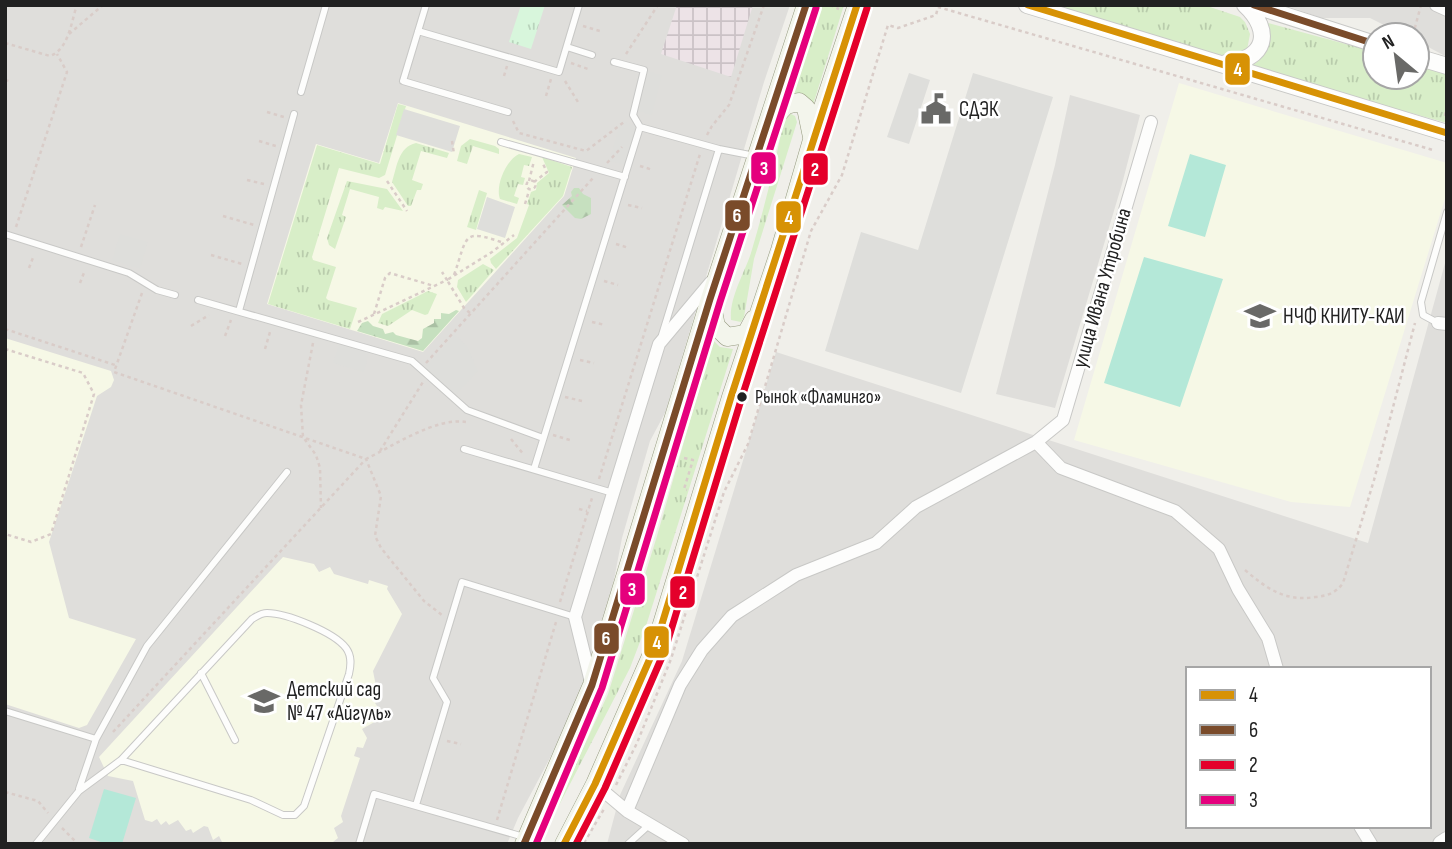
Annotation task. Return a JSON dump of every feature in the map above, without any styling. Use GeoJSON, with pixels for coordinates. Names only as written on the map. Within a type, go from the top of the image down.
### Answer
{"type":"FeatureCollection","features":[{"type":"Feature","properties":{"kind":"main road"},"geometry":{"type":"LineString","coordinates":[[525,841],[592,685],[710,299],[806,5]]}},
{"type":"Feature","properties":{"kind":"main road"},"geometry":{"type":"LineString","coordinates":[[564,844],[595,784],[655,647],[731,397],[857,5]]}},
{"type":"Feature","properties":{"kind":"main road"},"geometry":{"type":"LineString","coordinates":[[767,126],[786,105],[799,102],[806,108],[812,140]]}},
{"type":"Feature","properties":{"kind":"main road"},"geometry":{"type":"LineString","coordinates":[[710,299],[716,326],[727,337],[746,334],[764,300]]}},
{"type":"Feature","properties":{"kind":"street"},"geometry":{"type":"LineString","coordinates":[[1027,5],[1220,64],[1445,126]]}},
{"type":"Feature","properties":{"kind":"street"},"geometry":{"type":"LineString","coordinates":[[1220,64],[1241,62],[1254,55],[1261,44],[1263,31],[1259,21],[1245,5]]}},
{"type":"Feature","properties":{"kind":"street"},"geometry":{"type":"LineString","coordinates":[[1253,5],[1361,40]]}},
{"type":"Feature","properties":{"kind":"street"},"geometry":{"type":"LineString","coordinates":[[1436,5],[1447,10]]}},
{"type":"Feature","properties":{"kind":"street","name":"улица Ивана Утробина"},"geometry":{"type":"LineString","coordinates":[[627,811],[680,685],[702,650],[732,616],[796,575],[876,543],[916,507],[1037,442],[1063,420],[1151,122]]}},
{"type":"Feature","properties":{"kind":"street"},"geometry":{"type":"LineString","coordinates":[[592,685],[575,617],[659,344],[700,298],[722,268]]}},
{"type":"Feature","properties":{"kind":"street"},"geometry":{"type":"LineString","coordinates":[[1037,442],[1061,468],[1174,511],[1219,549],[1238,589],[1268,638],[1277,667]]}},
{"type":"Feature","properties":{"kind":"street"},"geometry":{"type":"LineString","coordinates":[[595,784],[627,811],[683,844]]}},
{"type":"Feature","properties":{"kind":"street"},"geometry":{"type":"LineString","coordinates":[[1361,828],[1371,844]]}},
{"type":"Feature","properties":{"kind":"street"},"geometry":{"type":"LineString","coordinates":[[1441,844],[1447,840]]}},
{"type":"Feature","properties":{"kind":"lane"},"geometry":{"type":"LineString","coordinates":[[301,92],[326,5]]}},
{"type":"Feature","properties":{"kind":"lane"},"geometry":{"type":"LineString","coordinates":[[426,5],[403,81],[508,112]]}},
{"type":"Feature","properties":{"kind":"lane"},"geometry":{"type":"LineString","coordinates":[[418,31],[556,72],[563,61],[579,5]]}},
{"type":"Feature","properties":{"kind":"lane"},"geometry":{"type":"LineString","coordinates":[[567,47],[592,55]]}},
{"type":"Feature","properties":{"kind":"lane"},"geometry":{"type":"LineString","coordinates":[[617,62],[645,71],[633,115],[640,127],[719,149],[757,156]]}},
{"type":"Feature","properties":{"kind":"lane"},"geometry":{"type":"LineString","coordinates":[[237,310],[294,117]]}},
{"type":"Feature","properties":{"kind":"lane"},"geometry":{"type":"LineString","coordinates":[[534,470],[640,127]]}},
{"type":"Feature","properties":{"kind":"lane"},"geometry":{"type":"LineString","coordinates":[[501,142],[625,177]]}},
{"type":"Feature","properties":{"kind":"lane"},"geometry":{"type":"LineString","coordinates":[[659,344],[719,149]]}},
{"type":"Feature","properties":{"kind":"lane"},"geometry":{"type":"LineString","coordinates":[[1442,323],[1423,315],[1421,303],[1447,212]]}},
{"type":"Feature","properties":{"kind":"lane"},"geometry":{"type":"LineString","coordinates":[[9,235],[129,273],[157,290],[175,295]]}},
{"type":"Feature","properties":{"kind":"lane"},"geometry":{"type":"LineString","coordinates":[[198,300],[412,361],[467,410],[544,435]]}},
{"type":"Feature","properties":{"kind":"lane"},"geometry":{"type":"LineString","coordinates":[[464,449],[613,493]]}},
{"type":"Feature","properties":{"kind":"lane"},"geometry":{"type":"LineString","coordinates":[[79,791],[96,738],[146,646],[287,472]]}},
{"type":"Feature","properties":{"kind":"lane"},"geometry":{"type":"LineString","coordinates":[[416,805],[447,702],[433,678],[462,582],[575,617]]}},
{"type":"Feature","properties":{"kind":"lane"},"geometry":{"type":"LineString","coordinates":[[37,844],[79,791],[121,760],[252,619],[262,614],[275,614],[309,625],[344,645],[351,658],[349,674],[307,800],[301,811],[295,815],[283,814],[251,800],[121,760]]}},
{"type":"Feature","properties":{"kind":"lane"},"geometry":{"type":"LineString","coordinates":[[201,673],[235,740]]}},
{"type":"Feature","properties":{"kind":"lane"},"geometry":{"type":"LineString","coordinates":[[5,711],[96,738]]}},
{"type":"Feature","properties":{"kind":"lane"},"geometry":{"type":"LineString","coordinates":[[359,844],[374,794],[525,841]]}},
{"type":"Feature","properties":{"kind":"lane"},"geometry":{"type":"LineString","coordinates":[[628,844],[650,824]]}},
{"type":"Feature","properties":{"kind":"path"},"geometry":{"type":"LineString","coordinates":[[5,43],[50,56],[57,54],[64,46],[77,5]]}},
{"type":"Feature","properties":{"kind":"path"},"geometry":{"type":"LineString","coordinates":[[67,36],[103,5]]}},
{"type":"Feature","properties":{"kind":"path"},"geometry":{"type":"LineString","coordinates":[[617,62],[658,5]]}},
{"type":"Feature","properties":{"kind":"path"},"geometry":{"type":"LineString","coordinates":[[703,144],[712,126],[729,105],[764,5]]}},
{"type":"Feature","properties":{"kind":"path"},"geometry":{"type":"LineString","coordinates":[[584,844],[637,743],[671,659],[724,492],[748,444],[811,231],[842,175],[888,25],[898,28],[936,15],[938,7],[1433,150]]}},
{"type":"Feature","properties":{"kind":"path"},"geometry":{"type":"LineString","coordinates":[[574,23],[600,31]]}},
{"type":"Feature","properties":{"kind":"path"},"geometry":{"type":"LineString","coordinates":[[9,235],[67,72],[57,54]]}},
{"type":"Feature","properties":{"kind":"path"},"geometry":{"type":"LineString","coordinates":[[563,61],[588,69]]}},
{"type":"Feature","properties":{"kind":"path"},"geometry":{"type":"LineString","coordinates":[[546,96],[556,72]]}},
{"type":"Feature","properties":{"kind":"path"},"geometry":{"type":"LineString","coordinates":[[556,72],[578,102]]}},
{"type":"Feature","properties":{"kind":"path"},"geometry":{"type":"LineString","coordinates":[[1445,126],[1447,104]]}},
{"type":"Feature","properties":{"kind":"path"},"geometry":{"type":"LineString","coordinates":[[267,112],[294,117]]}},
{"type":"Feature","properties":{"kind":"path"},"geometry":{"type":"LineString","coordinates":[[508,112],[519,133],[586,151],[633,115]]}},
{"type":"Feature","properties":{"kind":"path"},"geometry":{"type":"LineString","coordinates":[[421,369],[640,127]]}},
{"type":"Feature","properties":{"kind":"path"},"geometry":{"type":"LineString","coordinates":[[259,141],[285,149]]}},
{"type":"Feature","properties":{"kind":"path"},"geometry":{"type":"LineString","coordinates":[[452,141],[454,154]]}},
{"type":"Feature","properties":{"kind":"path"},"geometry":{"type":"LineString","coordinates":[[525,204],[530,190],[535,187],[531,181],[537,152]]}},
{"type":"Feature","properties":{"kind":"path"},"geometry":{"type":"LineString","coordinates":[[629,163],[653,170]]}},
{"type":"Feature","properties":{"kind":"path"},"geometry":{"type":"LineString","coordinates":[[530,190],[527,186],[531,181],[547,172]]}},
{"type":"Feature","properties":{"kind":"path"},"geometry":{"type":"LineString","coordinates":[[247,180],[274,187]]}},
{"type":"Feature","properties":{"kind":"path"},"geometry":{"type":"LineString","coordinates":[[387,181],[407,211]]}},
{"type":"Feature","properties":{"kind":"path"},"geometry":{"type":"LineString","coordinates":[[617,201],[642,208]]}},
{"type":"Feature","properties":{"kind":"path"},"geometry":{"type":"LineString","coordinates":[[78,257],[95,205]]}},
{"type":"Feature","properties":{"kind":"path"},"geometry":{"type":"LineString","coordinates":[[223,216],[263,227]]}},
{"type":"Feature","properties":{"kind":"path"},"geometry":{"type":"LineString","coordinates":[[480,235],[483,227]]}},
{"type":"Feature","properties":{"kind":"path"},"geometry":{"type":"LineString","coordinates":[[454,276],[467,240],[480,235],[504,243]]}},
{"type":"Feature","properties":{"kind":"path"},"geometry":{"type":"LineString","coordinates":[[358,322],[447,280],[514,235]]}},
{"type":"Feature","properties":{"kind":"path"},"geometry":{"type":"LineString","coordinates":[[605,240],[629,248]]}},
{"type":"Feature","properties":{"kind":"path"},"geometry":{"type":"LineString","coordinates":[[29,268],[38,244]]}},
{"type":"Feature","properties":{"kind":"path"},"geometry":{"type":"LineString","coordinates":[[211,255],[252,266]]}},
{"type":"Feature","properties":{"kind":"path"},"geometry":{"type":"LineString","coordinates":[[80,283],[88,260]]}},
{"type":"Feature","properties":{"kind":"path"},"geometry":{"type":"LineString","coordinates":[[442,272],[464,308],[470,313]]}},
{"type":"Feature","properties":{"kind":"path"},"geometry":{"type":"LineString","coordinates":[[373,315],[385,278],[390,273],[435,286]]}},
{"type":"Feature","properties":{"kind":"path"},"geometry":{"type":"LineString","coordinates":[[593,278],[618,285]]}},
{"type":"Feature","properties":{"kind":"path"},"geometry":{"type":"LineString","coordinates":[[146,283],[114,372],[366,459],[381,496],[375,536],[380,548],[424,601],[450,622]]}},
{"type":"Feature","properties":{"kind":"path"},"geometry":{"type":"LineString","coordinates":[[1219,549],[1266,587],[1282,596],[1306,599],[1338,590],[1343,583],[1374,480],[1421,303]]}},
{"type":"Feature","properties":{"kind":"path"},"geometry":{"type":"LineString","coordinates":[[191,326],[223,307]]}},
{"type":"Feature","properties":{"kind":"path"},"geometry":{"type":"LineString","coordinates":[[225,336],[237,310]]}},
{"type":"Feature","properties":{"kind":"path"},"geometry":{"type":"LineString","coordinates":[[580,319],[606,325]]}},
{"type":"Feature","properties":{"kind":"path"},"geometry":{"type":"LineString","coordinates":[[265,349],[273,321]]}},
{"type":"Feature","properties":{"kind":"path"},"geometry":{"type":"LineString","coordinates":[[5,329],[117,365]]}},
{"type":"Feature","properties":{"kind":"path"},"geometry":{"type":"LineString","coordinates":[[316,333],[301,405],[303,438],[316,454],[320,468],[321,508]]}},
{"type":"Feature","properties":{"kind":"path"},"geometry":{"type":"LineString","coordinates":[[5,349],[83,373],[94,394],[51,534],[31,542],[5,534]]}},
{"type":"Feature","properties":{"kind":"path"},"geometry":{"type":"LineString","coordinates":[[569,357],[594,363]]}},
{"type":"Feature","properties":{"kind":"path"},"geometry":{"type":"LineString","coordinates":[[378,453],[428,376]]}},
{"type":"Feature","properties":{"kind":"path"},"geometry":{"type":"LineString","coordinates":[[557,394],[582,401]]}},
{"type":"Feature","properties":{"kind":"path"},"geometry":{"type":"LineString","coordinates":[[109,737],[366,459],[443,423],[471,423]]}},
{"type":"Feature","properties":{"kind":"path"},"geometry":{"type":"LineString","coordinates":[[502,435],[513,439],[534,470]]}},
{"type":"Feature","properties":{"kind":"path"},"geometry":{"type":"LineString","coordinates":[[544,435],[570,440]]}},
{"type":"Feature","properties":{"kind":"path"},"geometry":{"type":"LineString","coordinates":[[684,458],[692,460],[684,489],[692,491]]}},
{"type":"Feature","properties":{"kind":"path"},"geometry":{"type":"LineString","coordinates":[[579,509],[587,511]]}},
{"type":"Feature","properties":{"kind":"path"},"geometry":{"type":"LineString","coordinates":[[437,738],[461,744]]}},
{"type":"Feature","properties":{"kind":"path"},"geometry":{"type":"LineString","coordinates":[[5,792],[38,801],[78,844]]}},
{"type":"Feature","properties":{"kind":"shaded area"},"geometry":{"type":"Polygon","coordinates":[[[5,5],[790,5],[764,82],[666,411],[650,441],[622,538],[612,590],[576,709],[507,844],[5,844],[5,5]]]}},
{"type":"Feature","properties":{"kind":"shaded area"},"geometry":{"type":"Polygon","coordinates":[[[677,5],[753,5],[731,77],[661,54],[677,5]]]}},
{"type":"Feature","properties":{"kind":"shaded area"},"geometry":{"type":"Polygon","coordinates":[[[1284,5],[1447,5],[1447,57],[1431,48],[1431,21],[1322,18],[1284,5]]]}},
{"type":"Feature","properties":{"kind":"shaded area"},"geometry":{"type":"Polygon","coordinates":[[[647,71],[662,75],[652,115],[637,111],[647,71]]]}},
{"type":"Feature","properties":{"kind":"shaded area"},"geometry":{"type":"Polygon","coordinates":[[[909,73],[930,80],[909,144],[887,137],[909,73]]]}},
{"type":"Feature","properties":{"kind":"shaded area"},"geometry":{"type":"Polygon","coordinates":[[[973,73],[1053,97],[961,393],[825,351],[861,232],[918,250],[973,73]]]}},
{"type":"Feature","properties":{"kind":"shaded area","name":"НЧФ КНИТУ-КАИ"},"geometry":{"type":"Polygon","coordinates":[[[1179,83],[1447,163],[1447,192],[1350,507],[1291,502],[1074,440],[1179,83]]]}},
{"type":"Feature","properties":{"kind":"shaded area"},"geometry":{"type":"Polygon","coordinates":[[[1070,95],[1140,115],[1055,408],[996,394],[1055,165],[1070,95]]]}},
{"type":"Feature","properties":{"kind":"shaded area"},"geometry":{"type":"Polygon","coordinates":[[[398,103],[576,158],[564,196],[423,352],[267,304],[316,144],[379,163],[398,103]]]}},
{"type":"Feature","properties":{"kind":"shaded area"},"geometry":{"type":"Polygon","coordinates":[[[404,109],[460,126],[452,152],[396,135],[404,109]]]}},
{"type":"Feature","properties":{"kind":"shaded area"},"geometry":{"type":"Polygon","coordinates":[[[621,121],[636,126],[625,165],[609,161],[621,121]]]}},
{"type":"Feature","properties":{"kind":"shaded area"},"geometry":{"type":"Polygon","coordinates":[[[487,197],[515,207],[505,238],[477,229],[487,197]]]}},
{"type":"Feature","properties":{"kind":"shaded area"},"geometry":{"type":"Polygon","coordinates":[[[120,234],[148,242],[140,269],[112,260],[120,234]]]}},
{"type":"Feature","properties":{"kind":"shaded area"},"geometry":{"type":"Polygon","coordinates":[[[1447,256],[1447,844],[607,844],[620,795],[682,661],[776,352],[1368,543],[1447,256]]]}},
{"type":"Feature","properties":{"kind":"shaded area"},"geometry":{"type":"Polygon","coordinates":[[[455,335],[467,346],[478,371],[455,396],[425,368],[455,335]]]}},
{"type":"Feature","properties":{"kind":"shaded area"},"geometry":{"type":"Polygon","coordinates":[[[5,338],[111,371],[114,380],[111,387],[97,396],[49,542],[69,618],[136,639],[87,725],[79,728],[5,704],[5,338]]]}},
{"type":"Feature","properties":{"kind":"shaded area"},"geometry":{"type":"Polygon","coordinates":[[[339,344],[369,353],[364,372],[333,363],[339,344]]]}},
{"type":"Feature","properties":{"kind":"shaded area","name":"Детский сад № 47 «Айгуль»"},"geometry":{"type":"Polygon","coordinates":[[[283,557],[314,564],[319,572],[330,567],[334,574],[368,584],[369,580],[388,586],[387,589],[402,614],[373,671],[381,699],[375,703],[381,712],[375,716],[378,720],[362,729],[367,738],[363,748],[357,747],[354,756],[360,758],[341,816],[343,822],[334,828],[338,838],[333,844],[229,844],[222,842],[219,836],[213,840],[208,827],[204,826],[193,833],[191,829],[186,831],[178,820],[169,825],[166,821],[161,825],[157,819],[152,822],[145,820],[133,781],[108,776],[99,757],[283,557]]]}},
{"type":"Feature","properties":{"kind":"green space"},"geometry":{"type":"Polygon","coordinates":[[[521,5],[545,5],[531,49],[509,42],[521,5]]]}},
{"type":"Feature","properties":{"kind":"green space"},"geometry":{"type":"Polygon","coordinates":[[[817,5],[844,5],[813,105],[788,97],[817,5]]]}},
{"type":"Feature","properties":{"kind":"green space"},"geometry":{"type":"Polygon","coordinates":[[[1047,5],[1204,5],[1240,17],[1250,34],[1247,50],[1227,57],[1047,5]]]}},
{"type":"Feature","properties":{"kind":"green space"},"geometry":{"type":"Polygon","coordinates":[[[1268,23],[1361,48],[1361,91],[1431,91],[1431,68],[1447,73],[1447,123],[1248,68],[1263,55],[1269,37],[1268,23]]]}},
{"type":"Feature","properties":{"kind":"green space"},"geometry":{"type":"Polygon","coordinates":[[[398,104],[406,106],[385,175],[379,178],[339,168],[312,257],[313,260],[336,267],[326,298],[357,308],[350,329],[268,304],[317,145],[380,164],[398,104]]]}},
{"type":"Feature","properties":{"kind":"green space"},"geometry":{"type":"Polygon","coordinates":[[[791,114],[797,122],[754,259],[744,317],[741,322],[731,320],[732,303],[756,236],[784,119],[791,114]]]}},
{"type":"Feature","properties":{"kind":"green space"},"geometry":{"type":"Polygon","coordinates":[[[470,139],[495,146],[499,149],[499,154],[473,146],[467,164],[457,161],[461,146],[470,139]]]}},
{"type":"Feature","properties":{"kind":"green space"},"geometry":{"type":"Polygon","coordinates":[[[416,143],[449,153],[447,158],[421,151],[412,180],[423,184],[421,190],[417,190],[411,206],[408,206],[392,182],[402,153],[416,143]]]}},
{"type":"Feature","properties":{"kind":"green space"},"geometry":{"type":"Polygon","coordinates":[[[519,154],[532,157],[529,166],[524,165],[521,177],[525,178],[523,185],[518,184],[514,196],[519,198],[517,204],[500,199],[499,187],[506,167],[519,154]]]}},
{"type":"Feature","properties":{"kind":"green space"},"geometry":{"type":"Polygon","coordinates":[[[1190,154],[1226,165],[1205,237],[1168,226],[1190,154]]]}},
{"type":"Feature","properties":{"kind":"green space"},"geometry":{"type":"Polygon","coordinates":[[[542,157],[572,167],[563,196],[496,269],[490,259],[517,238],[531,192],[536,190],[537,183],[549,173],[542,157]]]}},
{"type":"Feature","properties":{"kind":"green space"},"geometry":{"type":"Polygon","coordinates":[[[347,181],[387,189],[403,211],[377,208],[379,197],[350,189],[342,215],[346,217],[335,249],[329,245],[327,238],[347,181]]]}},
{"type":"Feature","properties":{"kind":"green space"},"geometry":{"type":"Polygon","coordinates":[[[574,188],[579,188],[591,198],[591,214],[581,219],[575,218],[562,205],[572,196],[574,188]]]}},
{"type":"Feature","properties":{"kind":"green space"},"geometry":{"type":"Polygon","coordinates":[[[479,190],[487,193],[476,230],[467,227],[479,190]]]}},
{"type":"Feature","properties":{"kind":"green space"},"geometry":{"type":"Polygon","coordinates":[[[1144,257],[1223,279],[1180,407],[1104,383],[1144,257]]]}},
{"type":"Feature","properties":{"kind":"green space"},"geometry":{"type":"Polygon","coordinates":[[[483,264],[494,270],[466,302],[457,287],[458,280],[483,264]]]}},
{"type":"Feature","properties":{"kind":"green space"},"geometry":{"type":"Polygon","coordinates":[[[428,291],[437,294],[428,314],[412,310],[388,326],[378,323],[382,314],[428,291]]]}},
{"type":"Feature","properties":{"kind":"green space"},"geometry":{"type":"Polygon","coordinates":[[[459,311],[423,351],[357,331],[362,323],[368,321],[383,329],[385,334],[393,332],[418,341],[422,338],[423,329],[434,323],[434,319],[441,319],[441,313],[449,314],[459,311]]]}},
{"type":"Feature","properties":{"kind":"green space"},"geometry":{"type":"Polygon","coordinates":[[[713,340],[720,347],[733,349],[646,626],[630,668],[539,844],[608,694],[713,340]]]}},
{"type":"Feature","properties":{"kind":"green space"},"geometry":{"type":"Polygon","coordinates":[[[104,789],[136,798],[122,844],[107,844],[89,838],[104,789]]]}},
{"type":"Feature","properties":{"kind":"transit line","name":"6"},"geometry":{"type":"LineString","coordinates":[[524,844],[592,685],[710,299],[806,5]]}},
{"type":"Feature","properties":{"kind":"transit line","name":"4"},"geometry":{"type":"LineString","coordinates":[[564,844],[595,784],[655,647],[731,397],[857,5]]}},
{"type":"Feature","properties":{"kind":"transit line","name":"4"},"geometry":{"type":"LineString","coordinates":[[1028,5],[1447,133]]}},
{"type":"Feature","properties":{"kind":"transit line","name":"6"},"geometry":{"type":"LineString","coordinates":[[1254,5],[1361,39]]}},
{"type":"Feature","properties":{"kind":"transit line","name":"3"},"geometry":{"type":"LineString","coordinates":[[536,844],[602,688],[720,302],[816,8]]}},
{"type":"Feature","properties":{"kind":"transit line","name":"2"},"geometry":{"type":"LineString","coordinates":[[576,844],[605,788],[665,650],[741,400],[867,8]]}},
{"type":"Feature","properties":{"kind":"place","name":"СДЭК"},"geometry":{"type":"Point","coordinates":[936,109]}},
{"type":"Feature","properties":{"kind":"place","name":"НЧФ КНИТУ-КАИ"},"geometry":{"type":"Point","coordinates":[1260,316]}},
{"type":"Feature","properties":{"kind":"place","name":"Рынок «Фламинго»"},"geometry":{"type":"Point","coordinates":[742,397]}},
{"type":"Feature","properties":{"kind":"place","name":"Детский сад № 47 «Айгуль»"},"geometry":{"type":"Point","coordinates":[264,701]}}]}
